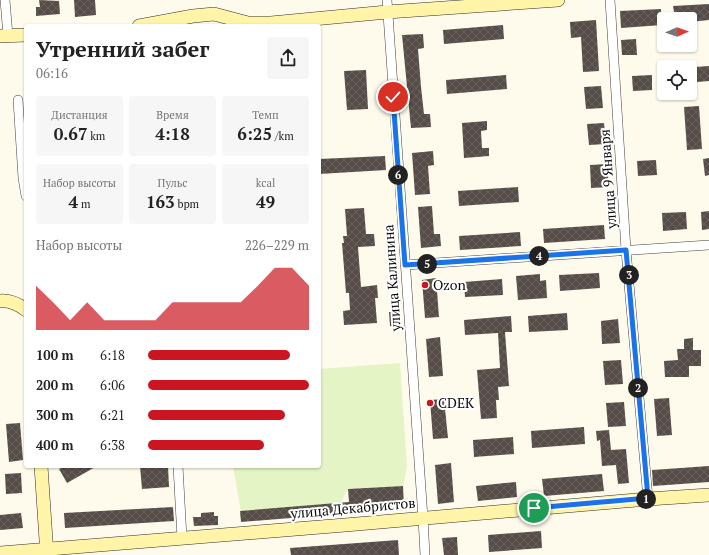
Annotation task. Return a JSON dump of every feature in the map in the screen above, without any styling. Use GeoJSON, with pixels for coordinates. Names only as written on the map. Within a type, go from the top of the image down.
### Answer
{"type":"FeatureCollection","features":[{"type":"Feature","properties":{"kind":"main road"},"geometry":{"type":"LineString","coordinates":[[150,24],[193,16],[214,14],[248,23],[272,23],[387,6],[558,0]]}},
{"type":"Feature","properties":{"kind":"main road"},"geometry":{"type":"LineString","coordinates":[[4,36],[24,34]]}},
{"type":"Feature","properties":{"kind":"main road"},"geometry":{"type":"LineString","coordinates":[[0,301],[7,300],[24,309]]}},
{"type":"Feature","properties":{"kind":"main road"},"geometry":{"type":"LineString","coordinates":[[41,468],[47,552]]}},
{"type":"Feature","properties":{"kind":"main road","name":"улица Декабристов"},"geometry":{"type":"LineString","coordinates":[[0,553],[47,552],[182,538],[648,498],[709,495]]}},
{"type":"Feature","properties":{"kind":"street"},"geometry":{"type":"LineString","coordinates":[[4,36],[6,0]]}},
{"type":"Feature","properties":{"kind":"street","name":"улица 9 Января"},"geometry":{"type":"LineString","coordinates":[[610,0],[626,250],[648,498]]}},
{"type":"Feature","properties":{"kind":"street","name":"улица Калинина"},"geometry":{"type":"LineString","coordinates":[[387,6],[425,555]]}},
{"type":"Feature","properties":{"kind":"street"},"geometry":{"type":"LineString","coordinates":[[18,100],[24,184]]}},
{"type":"Feature","properties":{"kind":"street"},"geometry":{"type":"LineString","coordinates":[[405,265],[709,245]]}},
{"type":"Feature","properties":{"kind":"street"},"geometry":{"type":"LineString","coordinates":[[178,468],[182,538]]}},
{"type":"Feature","properties":{"kind":"green space"},"geometry":{"type":"Polygon","coordinates":[[[400,363],[407,468],[403,486],[348,489],[339,506],[241,512],[233,468],[321,468],[321,369],[400,363]]]}},
{"type":"Feature","properties":{"kind":"building"},"geometry":{"type":"Polygon","coordinates":[[[39,0],[59,1],[60,14],[36,16],[36,7],[40,7],[39,0]]]}},
{"type":"Feature","properties":{"kind":"building"},"geometry":{"type":"Polygon","coordinates":[[[74,0],[95,0],[96,15],[75,17],[74,0]]]}},
{"type":"Feature","properties":{"kind":"building"},"geometry":{"type":"Polygon","coordinates":[[[709,4],[709,20],[697,21],[697,12],[674,12],[673,6],[709,4]]]}},
{"type":"Feature","properties":{"kind":"building"},"geometry":{"type":"Polygon","coordinates":[[[661,9],[661,12],[657,12],[657,25],[621,28],[620,11],[661,9]]]}},
{"type":"Feature","properties":{"kind":"building"},"geometry":{"type":"Polygon","coordinates":[[[596,20],[599,71],[583,72],[581,37],[571,38],[570,22],[596,20]]]}},
{"type":"Feature","properties":{"kind":"building"},"geometry":{"type":"Polygon","coordinates":[[[503,25],[504,39],[444,44],[443,30],[503,25]]]}},
{"type":"Feature","properties":{"kind":"building"},"geometry":{"type":"Polygon","coordinates":[[[423,34],[424,48],[418,49],[421,87],[424,114],[430,114],[431,127],[411,128],[402,35],[423,34]]]}},
{"type":"Feature","properties":{"kind":"building"},"geometry":{"type":"Polygon","coordinates":[[[636,39],[637,55],[622,55],[621,40],[636,39]]]}},
{"type":"Feature","properties":{"kind":"building"},"geometry":{"type":"Polygon","coordinates":[[[709,66],[709,81],[697,82],[697,67],[709,66]]]}},
{"type":"Feature","properties":{"kind":"building"},"geometry":{"type":"Polygon","coordinates":[[[366,70],[368,109],[347,110],[344,71],[366,70]]]}},
{"type":"Feature","properties":{"kind":"building"},"geometry":{"type":"Polygon","coordinates":[[[506,75],[507,89],[447,94],[446,80],[506,75]]]}},
{"type":"Feature","properties":{"kind":"building"},"geometry":{"type":"Polygon","coordinates":[[[652,75],[652,90],[633,91],[632,76],[652,75]]]}},
{"type":"Feature","properties":{"kind":"building"},"geometry":{"type":"Polygon","coordinates":[[[601,86],[603,108],[586,109],[584,87],[601,86]]]}},
{"type":"Feature","properties":{"kind":"building"},"geometry":{"type":"Polygon","coordinates":[[[699,106],[702,149],[687,150],[684,107],[699,106]]]}},
{"type":"Feature","properties":{"kind":"building"},"geometry":{"type":"Polygon","coordinates":[[[487,121],[487,130],[481,131],[482,148],[489,148],[489,156],[464,158],[462,123],[487,121]]]}},
{"type":"Feature","properties":{"kind":"building"},"geometry":{"type":"Polygon","coordinates":[[[604,123],[606,144],[589,145],[587,124],[604,123]]]}},
{"type":"Feature","properties":{"kind":"building"},"geometry":{"type":"Polygon","coordinates":[[[433,151],[434,165],[428,166],[430,194],[415,195],[412,153],[433,151]]]}},
{"type":"Feature","properties":{"kind":"building"},"geometry":{"type":"Polygon","coordinates":[[[385,156],[386,170],[321,174],[321,159],[385,156]]]}},
{"type":"Feature","properties":{"kind":"building"},"geometry":{"type":"Polygon","coordinates":[[[709,158],[709,175],[705,176],[703,159],[709,158]]]}},
{"type":"Feature","properties":{"kind":"building"},"geometry":{"type":"Polygon","coordinates":[[[656,160],[657,175],[638,176],[637,161],[656,160]]]}},
{"type":"Feature","properties":{"kind":"building"},"geometry":{"type":"Polygon","coordinates":[[[607,164],[609,187],[591,188],[590,165],[607,164]]]}},
{"type":"Feature","properties":{"kind":"building"},"geometry":{"type":"Polygon","coordinates":[[[518,187],[519,202],[459,206],[458,191],[518,187]]]}},
{"type":"Feature","properties":{"kind":"building"},"geometry":{"type":"Polygon","coordinates":[[[432,206],[434,234],[440,234],[441,246],[421,248],[418,207],[432,206]]]}},
{"type":"Feature","properties":{"kind":"building"},"geometry":{"type":"Polygon","coordinates":[[[364,208],[366,234],[374,234],[375,246],[358,247],[361,287],[377,285],[378,298],[375,298],[377,323],[344,325],[343,311],[350,310],[349,293],[346,293],[342,243],[344,243],[343,236],[347,236],[345,209],[364,208]]]}},
{"type":"Feature","properties":{"kind":"building"},"geometry":{"type":"Polygon","coordinates":[[[709,211],[709,229],[702,230],[701,212],[709,211]]]}},
{"type":"Feature","properties":{"kind":"building"},"geometry":{"type":"Polygon","coordinates":[[[686,212],[687,229],[663,231],[662,213],[686,212]]]}},
{"type":"Feature","properties":{"kind":"building"},"geometry":{"type":"Polygon","coordinates":[[[604,225],[605,239],[544,243],[543,229],[604,225]]]}},
{"type":"Feature","properties":{"kind":"building"},"geometry":{"type":"Polygon","coordinates":[[[520,232],[521,246],[460,250],[459,236],[520,232]]]}},
{"type":"Feature","properties":{"kind":"building"},"geometry":{"type":"Polygon","coordinates":[[[599,273],[600,288],[560,291],[559,275],[599,273]]]}},
{"type":"Feature","properties":{"kind":"building"},"geometry":{"type":"Polygon","coordinates":[[[540,274],[540,281],[546,280],[547,298],[518,300],[516,276],[540,274]]]}},
{"type":"Feature","properties":{"kind":"building"},"geometry":{"type":"Polygon","coordinates":[[[436,278],[439,317],[425,318],[422,280],[436,278]]]}},
{"type":"Feature","properties":{"kind":"building"},"geometry":{"type":"Polygon","coordinates":[[[502,279],[503,295],[465,297],[464,282],[502,279]]]}},
{"type":"Feature","properties":{"kind":"building"},"geometry":{"type":"Polygon","coordinates":[[[389,312],[395,312],[396,326],[390,326],[389,312]]]}},
{"type":"Feature","properties":{"kind":"building"},"geometry":{"type":"Polygon","coordinates":[[[567,313],[568,330],[529,332],[528,316],[567,313]]]}},
{"type":"Feature","properties":{"kind":"building"},"geometry":{"type":"Polygon","coordinates":[[[511,316],[512,332],[505,332],[509,386],[498,387],[499,400],[496,400],[497,418],[481,419],[477,370],[500,368],[498,333],[465,335],[464,320],[511,316]]]}},
{"type":"Feature","properties":{"kind":"building"},"geometry":{"type":"Polygon","coordinates":[[[618,319],[620,343],[602,344],[601,321],[618,319]]]}},
{"type":"Feature","properties":{"kind":"building"},"geometry":{"type":"Polygon","coordinates":[[[440,337],[443,376],[429,377],[426,339],[440,337]]]}},
{"type":"Feature","properties":{"kind":"building"},"geometry":{"type":"Polygon","coordinates":[[[693,338],[693,350],[701,350],[701,366],[689,366],[689,377],[665,377],[664,361],[678,360],[677,349],[684,349],[684,339],[693,338]]]}},
{"type":"Feature","properties":{"kind":"building"},"geometry":{"type":"Polygon","coordinates":[[[621,360],[623,384],[605,385],[603,361],[621,360]]]}},
{"type":"Feature","properties":{"kind":"building"},"geometry":{"type":"Polygon","coordinates":[[[669,398],[672,435],[657,436],[654,399],[669,398]]]}},
{"type":"Feature","properties":{"kind":"building"},"geometry":{"type":"Polygon","coordinates":[[[444,399],[448,438],[433,439],[430,400],[444,399]]]}},
{"type":"Feature","properties":{"kind":"building"},"geometry":{"type":"Polygon","coordinates":[[[624,402],[626,426],[608,427],[606,403],[624,402]]]}},
{"type":"Feature","properties":{"kind":"building"},"geometry":{"type":"Polygon","coordinates":[[[20,423],[23,460],[9,462],[6,424],[20,423]]]}},
{"type":"Feature","properties":{"kind":"building"},"geometry":{"type":"Polygon","coordinates":[[[584,427],[585,444],[532,448],[531,431],[584,427]]]}},
{"type":"Feature","properties":{"kind":"building"},"geometry":{"type":"Polygon","coordinates":[[[609,430],[611,450],[626,449],[629,483],[618,484],[616,465],[602,466],[600,440],[597,441],[596,431],[609,430]]]}},
{"type":"Feature","properties":{"kind":"building"},"geometry":{"type":"Polygon","coordinates":[[[513,437],[514,454],[474,457],[473,440],[513,437]]]}},
{"type":"Feature","properties":{"kind":"building"},"geometry":{"type":"Polygon","coordinates":[[[451,463],[454,502],[438,504],[435,465],[451,463]]]}},
{"type":"Feature","properties":{"kind":"building"},"geometry":{"type":"Polygon","coordinates":[[[709,466],[709,482],[653,486],[652,470],[709,466]]]}},
{"type":"Feature","properties":{"kind":"building"},"geometry":{"type":"Polygon","coordinates":[[[61,468],[93,468],[67,483],[59,469],[61,468]]]}},
{"type":"Feature","properties":{"kind":"building"},"geometry":{"type":"Polygon","coordinates":[[[140,468],[168,468],[169,487],[142,489],[140,468]]]}},
{"type":"Feature","properties":{"kind":"building"},"geometry":{"type":"Polygon","coordinates":[[[21,473],[22,493],[6,494],[5,474],[21,473]]]}},
{"type":"Feature","properties":{"kind":"building"},"geometry":{"type":"Polygon","coordinates":[[[602,474],[604,491],[544,496],[542,479],[602,474]]]}},
{"type":"Feature","properties":{"kind":"building"},"geometry":{"type":"Polygon","coordinates":[[[516,482],[517,497],[478,501],[476,486],[516,482]]]}},
{"type":"Feature","properties":{"kind":"building"},"geometry":{"type":"Polygon","coordinates":[[[403,486],[404,507],[339,511],[339,514],[241,522],[240,511],[349,502],[348,489],[403,486]]]}},
{"type":"Feature","properties":{"kind":"building"},"geometry":{"type":"Polygon","coordinates":[[[173,507],[174,521],[65,528],[64,513],[173,507]]]}},
{"type":"Feature","properties":{"kind":"building"},"geometry":{"type":"Polygon","coordinates":[[[214,512],[214,516],[218,516],[218,525],[194,526],[193,517],[201,517],[201,513],[214,512]]]}},
{"type":"Feature","properties":{"kind":"building"},"geometry":{"type":"Polygon","coordinates":[[[21,513],[23,528],[0,530],[0,515],[21,513]]]}},
{"type":"Feature","properties":{"kind":"building"},"geometry":{"type":"Polygon","coordinates":[[[541,531],[542,548],[489,552],[488,535],[541,531]]]}},
{"type":"Feature","properties":{"kind":"building"},"geometry":{"type":"Polygon","coordinates":[[[457,537],[458,555],[444,555],[442,538],[457,537]]]}},
{"type":"Feature","properties":{"kind":"building"},"geometry":{"type":"Polygon","coordinates":[[[398,540],[399,555],[291,555],[290,548],[398,540]]]}},
{"type":"Feature","properties":{"kind":"place","name":"Ozon"},"geometry":{"type":"Point","coordinates":[425,285]}},
{"type":"Feature","properties":{"kind":"place","name":"CDEK"},"geometry":{"type":"Point","coordinates":[430,403]}},
{"type":"Feature","properties":{"kind":"route"},"geometry":{"type":"LineString","coordinates":[[393,97],[405,265],[626,250],[648,498],[534,508]]}}]}
